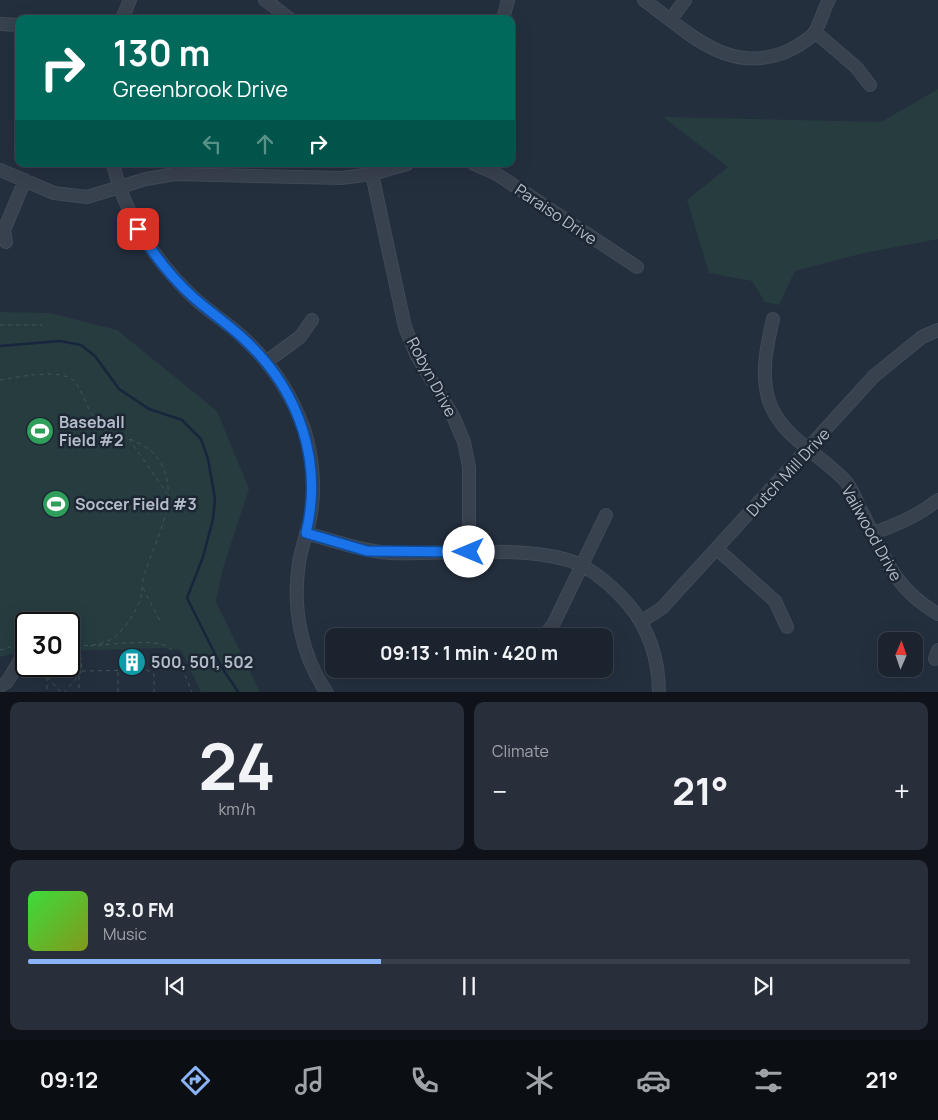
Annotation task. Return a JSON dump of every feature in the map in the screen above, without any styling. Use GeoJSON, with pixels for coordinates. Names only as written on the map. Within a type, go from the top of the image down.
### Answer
{"type":"FeatureCollection","features":[{"type":"Feature","properties":{"kind":"street"},"geometry":{"type":"LineString","coordinates":[[124,15],[130,0]]}},
{"type":"Feature","properties":{"kind":"street"},"geometry":{"type":"LineString","coordinates":[[504,15],[508,0]]}},
{"type":"Feature","properties":{"kind":"street"},"geometry":{"type":"LineString","coordinates":[[644,0],[711,48],[729,56],[749,60],[767,59],[792,50],[815,32],[826,5]]}},
{"type":"Feature","properties":{"kind":"street"},"geometry":{"type":"LineString","coordinates":[[671,19],[685,0]]}},
{"type":"Feature","properties":{"kind":"street"},"geometry":{"type":"LineString","coordinates":[[270,2],[285,15]]}},
{"type":"Feature","properties":{"kind":"street"},"geometry":{"type":"LineString","coordinates":[[0,24],[15,25]]}},
{"type":"Feature","properties":{"kind":"street"},"geometry":{"type":"LineString","coordinates":[[815,32],[856,67],[870,85]]}},
{"type":"Feature","properties":{"kind":"street"},"geometry":{"type":"LineString","coordinates":[[114,167],[120,187],[138,229],[162,264],[192,297],[238,333],[266,362],[296,411],[310,454],[313,474],[312,496],[299,562],[296,606],[312,669],[327,692]]}},
{"type":"Feature","properties":{"kind":"street"},"geometry":{"type":"LineString","coordinates":[[0,170],[54,193],[87,197],[175,174],[332,178],[372,174],[396,167]]}},
{"type":"Feature","properties":{"kind":"street","name":"Paraiso Drive"},"geometry":{"type":"LineString","coordinates":[[481,167],[495,173],[637,267]]}},
{"type":"Feature","properties":{"kind":"street","name":"Robyn Drive"},"geometry":{"type":"LineString","coordinates":[[372,174],[405,327],[417,356],[453,416],[464,442],[469,467],[469,552]]}},
{"type":"Feature","properties":{"kind":"street"},"geometry":{"type":"LineString","coordinates":[[6,242],[4,230],[25,180]]}},
{"type":"Feature","properties":{"kind":"street","name":"Vailwood Drive"},"geometry":{"type":"LineString","coordinates":[[773,319],[766,350],[765,378],[768,399],[778,420],[847,483],[873,533],[885,563],[904,589],[938,614]]}},
{"type":"Feature","properties":{"kind":"street"},"geometry":{"type":"LineString","coordinates":[[266,362],[300,336],[312,320]]}},
{"type":"Feature","properties":{"kind":"street","name":"Dutch Mill Drive"},"geometry":{"type":"LineString","coordinates":[[642,621],[662,608],[809,450],[874,376],[922,337],[938,330]]}},
{"type":"Feature","properties":{"kind":"street"},"geometry":{"type":"LineString","coordinates":[[873,533],[899,524],[923,512],[938,500]]}},
{"type":"Feature","properties":{"kind":"street"},"geometry":{"type":"LineString","coordinates":[[551,628],[606,515]]}},
{"type":"Feature","properties":{"kind":"street"},"geometry":{"type":"LineString","coordinates":[[306,533],[367,551],[536,554],[582,566],[615,590],[642,621],[652,642],[657,664],[659,692]]}},
{"type":"Feature","properties":{"kind":"street"},"geometry":{"type":"LineString","coordinates":[[717,549],[775,601],[787,628]]}},
{"type":"Feature","properties":{"kind":"street"},"geometry":{"type":"LineString","coordinates":[[0,686],[7,682],[15,666]]}},
{"type":"Feature","properties":{"kind":"path"},"geometry":{"type":"LineString","coordinates":[[0,325],[42,325]]}},
{"type":"Feature","properties":{"kind":"path"},"geometry":{"type":"LineString","coordinates":[[0,380],[45,374],[66,375],[76,383],[89,409],[100,424],[154,452],[164,471],[168,484],[165,512],[142,585],[139,604],[116,636],[99,644],[81,646]]}},
{"type":"Feature","properties":{"kind":"path"},"geometry":{"type":"LineString","coordinates":[[129,439],[167,494]]}},
{"type":"Feature","properties":{"kind":"path"},"geometry":{"type":"LineString","coordinates":[[142,585],[160,621]]}},
{"type":"Feature","properties":{"kind":"path"},"geometry":{"type":"LineString","coordinates":[[81,646],[148,643],[164,645],[172,652],[192,692]]}},
{"type":"Feature","properties":{"kind":"path"},"geometry":{"type":"LineString","coordinates":[[81,646],[82,671],[147,670],[154,674],[154,692]]}},
{"type":"Feature","properties":{"kind":"path"},"geometry":{"type":"LineString","coordinates":[[0,650],[15,648]]}},
{"type":"Feature","properties":{"kind":"path"},"geometry":{"type":"LineString","coordinates":[[118,671],[118,692]]}},
{"type":"Feature","properties":{"kind":"path"},"geometry":{"type":"LineString","coordinates":[[47,677],[47,692]]}},
{"type":"Feature","properties":{"kind":"path"},"geometry":{"type":"LineString","coordinates":[[48,677],[63,692],[78,677]]}},
{"type":"Feature","properties":{"kind":"path"},"geometry":{"type":"LineString","coordinates":[[79,677],[79,692]]}},
{"type":"Feature","properties":{"kind":"green space"},"geometry":{"type":"Polygon","coordinates":[[[938,89],[938,239],[864,253],[795,271],[779,305],[765,302],[752,281],[709,273],[687,200],[728,167],[663,117],[881,122],[938,89]]]}},
{"type":"Feature","properties":{"kind":"green space"},"geometry":{"type":"Polygon","coordinates":[[[0,312],[50,313],[117,330],[217,411],[249,489],[223,568],[216,602],[260,692],[201,692],[181,650],[161,648],[80,651],[80,612],[15,612],[15,654],[0,657],[0,312]]]}},
{"type":"Feature","properties":{"kind":"waterway"},"geometry":{"type":"LineString","coordinates":[[0,346],[60,341],[81,345],[95,356],[119,389],[149,409],[182,420],[201,439],[208,459],[215,499],[213,519],[203,557],[187,598],[222,668],[238,692]]}},
{"type":"Feature","properties":{"kind":"place","name":"Baseball Field #2"},"geometry":{"type":"Point","coordinates":[40,431]}},
{"type":"Feature","properties":{"kind":"place","name":"Soccer Field #3"},"geometry":{"type":"Point","coordinates":[56,504]}},
{"type":"Feature","properties":{"kind":"place","name":"500, 501, 502"},"geometry":{"type":"Point","coordinates":[132,662]}},
{"type":"Feature","properties":{"kind":"route"},"geometry":{"type":"LineString","coordinates":[[138,229],[162,264],[179,283],[192,297],[250,344],[266,362],[284,388],[304,431],[310,454],[313,474],[312,496],[306,533],[367,551],[392,553],[469,552]]}}]}
